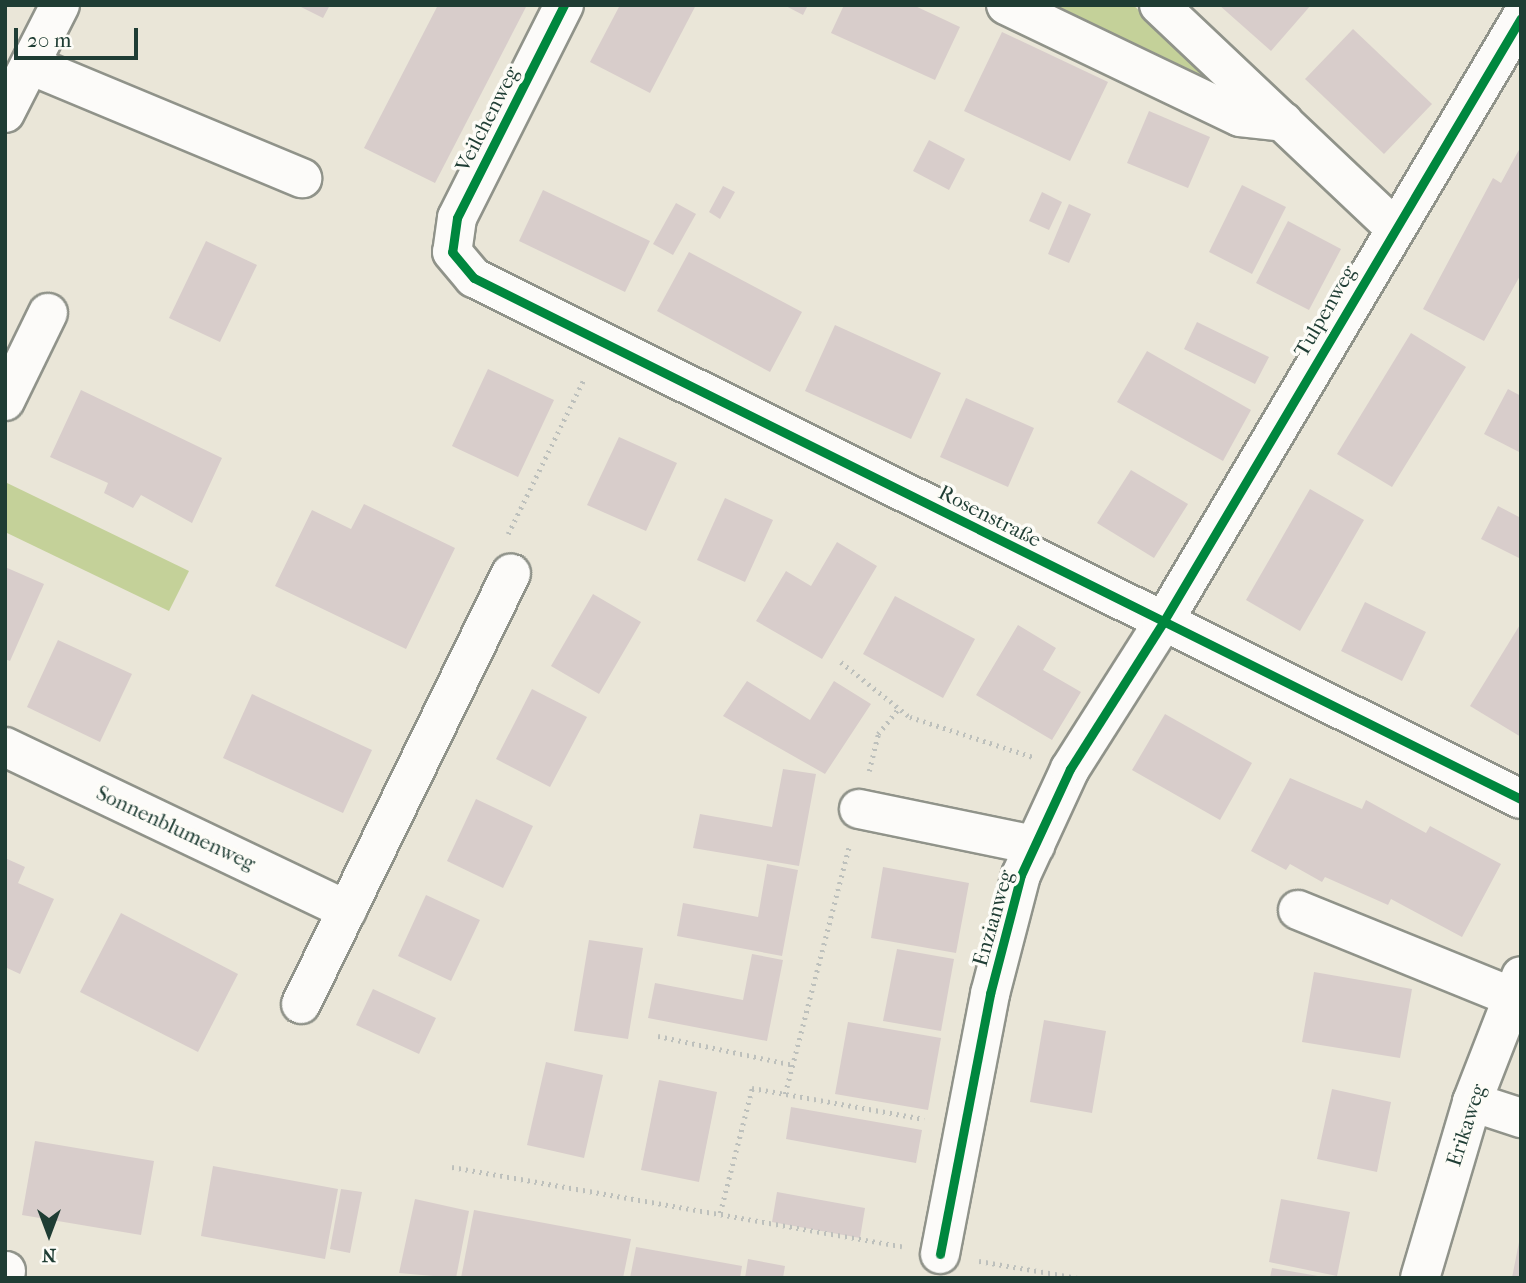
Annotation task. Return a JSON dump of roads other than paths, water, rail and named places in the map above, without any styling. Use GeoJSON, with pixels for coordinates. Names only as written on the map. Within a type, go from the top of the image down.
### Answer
{"type":"FeatureCollection","features":[{"type":"Feature","properties":{"kind":"street"},"geometry":{"type":"LineString","coordinates":[[5,113],[60,5]]}},
{"type":"Feature","properties":{"kind":"street","name":"Veilchenweg"},"geometry":{"type":"LineString","coordinates":[[452,252],[457,218],[565,5]]}},
{"type":"Feature","properties":{"kind":"street"},"geometry":{"type":"LineString","coordinates":[[1006,5],[1240,117],[1284,122]]}},
{"type":"Feature","properties":{"kind":"street"},"geometry":{"type":"LineString","coordinates":[[1159,5],[1394,228]]}},
{"type":"Feature","properties":{"kind":"street","name":"Tulpenweg"},"geometry":{"type":"LineString","coordinates":[[1162,624],[1394,228],[1521,18]]}},
{"type":"Feature","properties":{"kind":"street"},"geometry":{"type":"LineString","coordinates":[[30,65],[302,178]]}},
{"type":"Feature","properties":{"kind":"street","name":"Rosenstraße"},"geometry":{"type":"LineString","coordinates":[[452,252],[474,278],[604,340],[1162,624],[1521,799]]}},
{"type":"Feature","properties":{"kind":"street"},"geometry":{"type":"LineString","coordinates":[[5,401],[48,313]]}},
{"type":"Feature","properties":{"kind":"street"},"geometry":{"type":"LineString","coordinates":[[301,1004],[512,573]]}},
{"type":"Feature","properties":{"kind":"street","name":"Enzianweg"},"geometry":{"type":"LineString","coordinates":[[940,1254],[990,994],[1021,875],[1070,769],[1162,624]]}},
{"type":"Feature","properties":{"kind":"street","name":"Sonnenblumenweg"},"geometry":{"type":"LineString","coordinates":[[5,747],[347,910]]}},
{"type":"Feature","properties":{"kind":"street"},"geometry":{"type":"LineString","coordinates":[[859,809],[1035,845]]}},
{"type":"Feature","properties":{"kind":"street"},"geometry":{"type":"LineString","coordinates":[[1298,910],[1517,986]]}},
{"type":"Feature","properties":{"kind":"street","name":"Erikaweg"},"geometry":{"type":"LineString","coordinates":[[1420,1278],[1472,1102],[1517,986]]}},
{"type":"Feature","properties":{"kind":"street"},"geometry":{"type":"LineString","coordinates":[[1472,1102],[1521,1118]]}}]}
